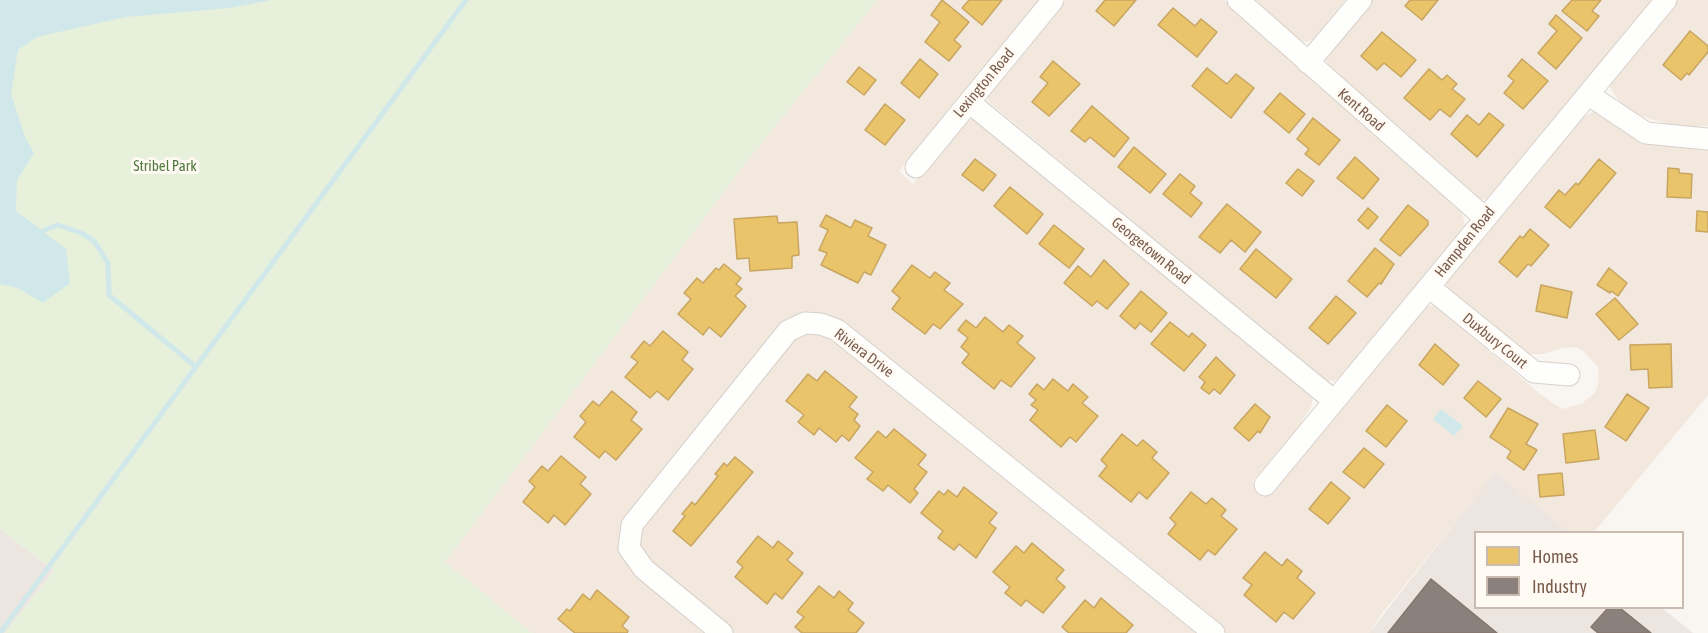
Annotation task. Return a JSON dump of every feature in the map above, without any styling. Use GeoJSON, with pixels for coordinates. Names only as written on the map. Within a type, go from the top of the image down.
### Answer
{"type":"FeatureCollection","features":[{"type":"Feature","properties":{"kind":"street","name":"Lexington Road"},"geometry":{"type":"LineString","coordinates":[[916,167],[1053,0]]}},
{"type":"Feature","properties":{"kind":"street","name":"Kent Road"},"geometry":{"type":"LineString","coordinates":[[1238,0],[1485,218]]}},
{"type":"Feature","properties":{"kind":"street"},"geometry":{"type":"LineString","coordinates":[[1308,63],[1361,0]]}},
{"type":"Feature","properties":{"kind":"street","name":"Hampden Road"},"geometry":{"type":"LineString","coordinates":[[1265,485],[1666,0]]}},
{"type":"Feature","properties":{"kind":"street"},"geometry":{"type":"LineString","coordinates":[[1589,95],[1646,133],[1708,139]]}},
{"type":"Feature","properties":{"kind":"street","name":"Georgetown Road"},"geometry":{"type":"LineString","coordinates":[[969,102],[1333,400]]}},
{"type":"Feature","properties":{"kind":"street","name":"Duxbury Court"},"geometry":{"type":"LineString","coordinates":[[1429,287],[1534,372],[1569,375]]}},
{"type":"Feature","properties":{"kind":"street","name":"Riviera Drive"},"geometry":{"type":"LineString","coordinates":[[722,633],[644,569],[629,548],[633,525],[788,331],[805,323],[821,324],[837,330],[1214,633]]}},
{"type":"Feature","properties":{"kind":"shaded area"},"geometry":{"type":"Polygon","coordinates":[[[877,0],[1041,0],[899,171],[913,184],[964,123],[970,119],[980,122],[1313,397],[1311,407],[1296,431],[1252,482],[1266,494],[1420,311],[1428,306],[1436,306],[1540,394],[1562,409],[1581,404],[1595,393],[1599,382],[1598,367],[1583,351],[1576,347],[1562,348],[1544,354],[1530,354],[1504,338],[1448,292],[1446,285],[1447,279],[1583,117],[1595,111],[1708,146],[1708,395],[1595,531],[1568,531],[1495,473],[1380,616],[1369,633],[532,633],[445,562],[744,165],[877,0]]]}},
{"type":"Feature","properties":{"kind":"shaded area"},"geometry":{"type":"Polygon","coordinates":[[[1066,0],[1224,0],[1462,212],[1465,226],[1340,377],[1334,381],[1326,381],[989,102],[987,97],[1066,0]]]}},
{"type":"Feature","properties":{"kind":"shaded area"},"geometry":{"type":"Polygon","coordinates":[[[1255,0],[1345,0],[1313,39],[1307,42],[1300,41],[1255,0]]]}},
{"type":"Feature","properties":{"kind":"shaded area"},"geometry":{"type":"Polygon","coordinates":[[[1371,0],[1653,0],[1488,198],[1482,200],[1476,198],[1330,68],[1326,60],[1330,48],[1371,0]]]}},
{"type":"Feature","properties":{"kind":"shaded area"},"geometry":{"type":"Polygon","coordinates":[[[1678,0],[1708,0],[1708,126],[1678,127],[1638,115],[1619,101],[1609,86],[1678,0]]]}},
{"type":"Feature","properties":{"kind":"shaded area"},"geometry":{"type":"Polygon","coordinates":[[[1495,472],[1568,531],[1474,531],[1474,609],[1663,609],[1693,633],[1369,633],[1495,472]]]}},
{"type":"Feature","properties":{"kind":"shaded area"},"geometry":{"type":"Polygon","coordinates":[[[0,529],[54,571],[5,633],[0,633],[0,529]]]}},
{"type":"Feature","properties":{"kind":"green space","name":"Stribel Park"},"geometry":{"type":"Polygon","coordinates":[[[0,0],[877,0],[744,165],[445,562],[532,633],[5,633],[54,571],[0,529],[0,0]]]}},
{"type":"Feature","properties":{"kind":"water"},"geometry":{"type":"Polygon","coordinates":[[[0,0],[271,0],[230,8],[125,17],[37,37],[18,50],[11,94],[25,137],[34,153],[17,180],[16,211],[66,249],[70,283],[43,303],[18,288],[0,284],[0,0]]]}},
{"type":"Feature","properties":{"kind":"water"},"geometry":{"type":"Polygon","coordinates":[[[1441,409],[1463,426],[1454,436],[1433,419],[1441,409]]]}},
{"type":"Feature","properties":{"kind":"building: Homes"},"geometry":{"type":"Polygon","coordinates":[[[942,0],[969,22],[954,40],[961,46],[949,61],[925,42],[940,22],[931,15],[942,0]]]}},
{"type":"Feature","properties":{"kind":"building: Homes"},"geometry":{"type":"Polygon","coordinates":[[[969,0],[1002,0],[982,25],[962,8],[969,0]]]}},
{"type":"Feature","properties":{"kind":"building: Homes"},"geometry":{"type":"Polygon","coordinates":[[[1105,0],[1136,0],[1114,26],[1096,11],[1105,0]]]}},
{"type":"Feature","properties":{"kind":"building: Homes"},"geometry":{"type":"Polygon","coordinates":[[[1410,0],[1438,0],[1422,20],[1405,6],[1410,0]]]}},
{"type":"Feature","properties":{"kind":"building: Homes"},"geometry":{"type":"Polygon","coordinates":[[[1572,0],[1601,0],[1592,11],[1599,16],[1587,31],[1562,11],[1572,0]]]}},
{"type":"Feature","properties":{"kind":"building: Homes"},"geometry":{"type":"Polygon","coordinates":[[[1173,8],[1195,26],[1201,19],[1217,32],[1197,57],[1158,25],[1173,8]]]}},
{"type":"Feature","properties":{"kind":"building: Homes"},"geometry":{"type":"Polygon","coordinates":[[[1556,15],[1582,38],[1556,69],[1538,53],[1557,31],[1549,24],[1556,15]]]}},
{"type":"Feature","properties":{"kind":"building: Homes"},"geometry":{"type":"Polygon","coordinates":[[[1690,31],[1708,46],[1708,52],[1689,75],[1687,73],[1681,80],[1663,65],[1690,31]]]}},
{"type":"Feature","properties":{"kind":"building: Homes"},"geometry":{"type":"Polygon","coordinates":[[[1382,32],[1416,60],[1401,77],[1384,63],[1377,70],[1361,56],[1382,32]]]}},
{"type":"Feature","properties":{"kind":"building: Homes"},"geometry":{"type":"Polygon","coordinates":[[[920,59],[938,74],[919,98],[901,83],[920,59]]]}},
{"type":"Feature","properties":{"kind":"building: Homes"},"geometry":{"type":"Polygon","coordinates":[[[1522,59],[1548,81],[1523,109],[1504,93],[1514,81],[1508,76],[1522,59]]]}},
{"type":"Feature","properties":{"kind":"building: Homes"},"geometry":{"type":"Polygon","coordinates":[[[1053,61],[1080,84],[1049,116],[1032,102],[1048,83],[1040,77],[1053,61]]]}},
{"type":"Feature","properties":{"kind":"building: Homes"},"geometry":{"type":"Polygon","coordinates":[[[859,67],[876,80],[864,95],[847,82],[859,67]]]}},
{"type":"Feature","properties":{"kind":"building: Homes"},"geometry":{"type":"Polygon","coordinates":[[[1207,68],[1227,84],[1236,74],[1254,88],[1231,118],[1192,86],[1207,68]]]}},
{"type":"Feature","properties":{"kind":"building: Homes"},"geometry":{"type":"Polygon","coordinates":[[[1429,69],[1442,80],[1447,75],[1457,84],[1452,89],[1465,99],[1450,117],[1440,109],[1430,120],[1404,98],[1429,69]]]}},
{"type":"Feature","properties":{"kind":"building: Homes"},"geometry":{"type":"Polygon","coordinates":[[[1280,93],[1305,114],[1289,133],[1264,112],[1280,93]]]}},
{"type":"Feature","properties":{"kind":"building: Homes"},"geometry":{"type":"Polygon","coordinates":[[[885,104],[905,120],[885,145],[865,130],[885,104]]]}},
{"type":"Feature","properties":{"kind":"building: Homes"},"geometry":{"type":"Polygon","coordinates":[[[1092,106],[1129,138],[1114,157],[1090,137],[1085,142],[1071,131],[1092,106]]]}},
{"type":"Feature","properties":{"kind":"building: Homes"},"geometry":{"type":"Polygon","coordinates":[[[1489,113],[1504,125],[1477,157],[1451,134],[1467,115],[1479,125],[1489,113]]]}},
{"type":"Feature","properties":{"kind":"building: Homes"},"geometry":{"type":"Polygon","coordinates":[[[1313,118],[1340,140],[1319,165],[1305,154],[1309,149],[1297,139],[1313,118]]]}},
{"type":"Feature","properties":{"kind":"building: Homes"},"geometry":{"type":"Polygon","coordinates":[[[1134,147],[1166,174],[1150,193],[1118,167],[1134,147]]]}},
{"type":"Feature","properties":{"kind":"building: Homes"},"geometry":{"type":"Polygon","coordinates":[[[1355,157],[1379,179],[1363,199],[1337,178],[1355,157]]]}},
{"type":"Feature","properties":{"kind":"building: Homes"},"geometry":{"type":"Polygon","coordinates":[[[975,159],[996,175],[983,191],[962,175],[975,159]]]}},
{"type":"Feature","properties":{"kind":"building: Homes"},"geometry":{"type":"Polygon","coordinates":[[[1599,159],[1616,173],[1570,228],[1545,207],[1559,190],[1565,195],[1576,183],[1578,185],[1599,159]]]}},
{"type":"Feature","properties":{"kind":"building: Homes"},"geometry":{"type":"Polygon","coordinates":[[[1668,168],[1679,169],[1679,173],[1692,174],[1691,198],[1667,197],[1668,168]]]}},
{"type":"Feature","properties":{"kind":"building: Homes"},"geometry":{"type":"Polygon","coordinates":[[[1298,169],[1314,181],[1302,196],[1286,183],[1298,169]]]}},
{"type":"Feature","properties":{"kind":"building: Homes"},"geometry":{"type":"Polygon","coordinates":[[[1180,174],[1195,186],[1190,193],[1202,203],[1191,217],[1163,194],[1180,174]]]}},
{"type":"Feature","properties":{"kind":"building: Homes"},"geometry":{"type":"Polygon","coordinates":[[[1010,187],[1043,214],[1027,234],[994,206],[1010,187]]]}},
{"type":"Feature","properties":{"kind":"building: Homes"},"geometry":{"type":"Polygon","coordinates":[[[1227,204],[1261,232],[1245,252],[1231,240],[1220,253],[1199,237],[1227,204]]]}},
{"type":"Feature","properties":{"kind":"building: Homes"},"geometry":{"type":"Polygon","coordinates":[[[1408,205],[1428,221],[1428,225],[1400,256],[1380,240],[1408,205]]]}},
{"type":"Feature","properties":{"kind":"building: Homes"},"geometry":{"type":"Polygon","coordinates":[[[1368,208],[1378,217],[1368,229],[1358,220],[1368,208]]]}},
{"type":"Feature","properties":{"kind":"building: Homes"},"geometry":{"type":"Polygon","coordinates":[[[1697,211],[1708,212],[1708,232],[1696,231],[1697,211]]]}},
{"type":"Feature","properties":{"kind":"building: Homes"},"geometry":{"type":"Polygon","coordinates":[[[826,215],[851,228],[855,220],[872,228],[868,236],[886,245],[871,275],[864,272],[858,283],[821,265],[827,253],[819,250],[828,230],[820,226],[826,215]]]}},
{"type":"Feature","properties":{"kind":"building: Homes"},"geometry":{"type":"Polygon","coordinates":[[[777,216],[778,223],[797,222],[799,255],[792,256],[792,268],[750,271],[749,258],[737,259],[734,219],[777,216]]]}},
{"type":"Feature","properties":{"kind":"building: Homes"},"geometry":{"type":"Polygon","coordinates":[[[1054,225],[1084,249],[1069,268],[1039,244],[1054,225]]]}},
{"type":"Feature","properties":{"kind":"building: Homes"},"geometry":{"type":"Polygon","coordinates":[[[1530,229],[1549,245],[1531,266],[1528,264],[1517,277],[1499,262],[1520,236],[1523,238],[1530,229]]]}},
{"type":"Feature","properties":{"kind":"building: Homes"},"geometry":{"type":"Polygon","coordinates":[[[1375,248],[1394,264],[1381,284],[1379,283],[1367,297],[1348,281],[1375,248]]]}},
{"type":"Feature","properties":{"kind":"building: Homes"},"geometry":{"type":"Polygon","coordinates":[[[1256,249],[1292,279],[1276,298],[1240,269],[1256,249]]]}},
{"type":"Feature","properties":{"kind":"building: Homes"},"geometry":{"type":"Polygon","coordinates":[[[1104,260],[1129,284],[1107,309],[1097,301],[1092,306],[1064,283],[1078,266],[1091,277],[1104,260]]]}},
{"type":"Feature","properties":{"kind":"building: Homes"},"geometry":{"type":"Polygon","coordinates":[[[724,264],[741,278],[736,284],[742,289],[735,296],[746,306],[721,337],[709,327],[703,335],[678,314],[691,299],[684,293],[697,278],[703,283],[716,268],[719,270],[724,264]]]}},
{"type":"Feature","properties":{"kind":"building: Homes"},"geometry":{"type":"Polygon","coordinates":[[[912,265],[930,278],[935,272],[950,283],[944,290],[963,304],[940,329],[933,324],[925,334],[892,309],[900,298],[892,291],[912,265]]]}},
{"type":"Feature","properties":{"kind":"building: Homes"},"geometry":{"type":"Polygon","coordinates":[[[1609,268],[1627,283],[1618,296],[1597,285],[1609,268]]]}},
{"type":"Feature","properties":{"kind":"building: Homes"},"geometry":{"type":"Polygon","coordinates":[[[1541,285],[1572,292],[1567,318],[1536,311],[1541,285]]]}},
{"type":"Feature","properties":{"kind":"building: Homes"},"geometry":{"type":"Polygon","coordinates":[[[1141,291],[1167,313],[1151,332],[1140,323],[1135,329],[1120,316],[1141,291]]]}},
{"type":"Feature","properties":{"kind":"building: Homes"},"geometry":{"type":"Polygon","coordinates":[[[1336,296],[1356,313],[1328,344],[1309,328],[1336,296]]]}},
{"type":"Feature","properties":{"kind":"building: Homes"},"geometry":{"type":"Polygon","coordinates":[[[1615,298],[1638,324],[1619,340],[1596,314],[1615,298]]]}},
{"type":"Feature","properties":{"kind":"building: Homes"},"geometry":{"type":"Polygon","coordinates":[[[985,317],[1003,332],[1009,325],[1023,336],[1017,343],[1035,358],[1011,387],[1001,380],[994,389],[962,363],[969,354],[961,347],[968,338],[958,330],[966,320],[976,328],[985,317]]]}},
{"type":"Feature","properties":{"kind":"building: Homes"},"geometry":{"type":"Polygon","coordinates":[[[1170,322],[1189,337],[1192,333],[1206,345],[1184,371],[1151,344],[1170,322]]]}},
{"type":"Feature","properties":{"kind":"building: Homes"},"geometry":{"type":"Polygon","coordinates":[[[663,331],[688,352],[682,360],[693,369],[668,400],[657,391],[650,398],[625,377],[638,362],[631,357],[644,341],[650,346],[663,331]]]}},
{"type":"Feature","properties":{"kind":"building: Homes"},"geometry":{"type":"Polygon","coordinates":[[[1435,344],[1459,365],[1443,385],[1419,365],[1435,344]]]}},
{"type":"Feature","properties":{"kind":"building: Homes"},"geometry":{"type":"Polygon","coordinates":[[[1671,344],[1672,387],[1649,388],[1648,369],[1631,370],[1630,345],[1671,344]]]}},
{"type":"Feature","properties":{"kind":"building: Homes"},"geometry":{"type":"Polygon","coordinates":[[[1216,357],[1235,375],[1220,394],[1214,389],[1209,394],[1201,388],[1205,382],[1199,377],[1216,357]]]}},
{"type":"Feature","properties":{"kind":"building: Homes"},"geometry":{"type":"Polygon","coordinates":[[[825,371],[857,397],[849,407],[858,414],[854,420],[860,426],[849,441],[842,435],[836,442],[819,428],[814,435],[798,422],[804,415],[786,401],[808,374],[817,381],[825,371]]]}},
{"type":"Feature","properties":{"kind":"building: Homes"},"geometry":{"type":"Polygon","coordinates":[[[1053,379],[1068,391],[1073,384],[1088,397],[1082,403],[1098,416],[1076,442],[1070,437],[1061,447],[1030,420],[1038,410],[1031,405],[1036,400],[1029,394],[1037,384],[1044,390],[1053,379]]]}},
{"type":"Feature","properties":{"kind":"building: Homes"},"geometry":{"type":"Polygon","coordinates":[[[1478,381],[1501,399],[1486,417],[1464,398],[1478,381]]]}},
{"type":"Feature","properties":{"kind":"building: Homes"},"geometry":{"type":"Polygon","coordinates":[[[612,391],[637,412],[631,420],[642,429],[616,460],[605,451],[599,458],[574,437],[586,422],[580,416],[593,401],[599,406],[612,391]]]}},
{"type":"Feature","properties":{"kind":"building: Homes"},"geometry":{"type":"Polygon","coordinates":[[[1627,394],[1649,408],[1626,441],[1605,427],[1627,394]]]}},
{"type":"Feature","properties":{"kind":"building: Homes"},"geometry":{"type":"Polygon","coordinates":[[[1255,404],[1270,417],[1260,433],[1258,431],[1249,441],[1234,428],[1255,404]]]}},
{"type":"Feature","properties":{"kind":"building: Homes"},"geometry":{"type":"Polygon","coordinates":[[[1387,405],[1407,421],[1386,447],[1366,431],[1387,405]]]}},
{"type":"Feature","properties":{"kind":"building: Homes"},"geometry":{"type":"Polygon","coordinates":[[[1508,408],[1538,424],[1526,444],[1537,450],[1524,470],[1507,458],[1511,451],[1490,437],[1508,408]]]}},
{"type":"Feature","properties":{"kind":"building: Homes"},"geometry":{"type":"Polygon","coordinates":[[[894,429],[926,455],[918,465],[927,472],[914,489],[918,493],[910,503],[888,485],[883,491],[867,479],[873,472],[855,458],[878,431],[886,438],[894,429]]]}},
{"type":"Feature","properties":{"kind":"building: Homes"},"geometry":{"type":"Polygon","coordinates":[[[1595,430],[1599,459],[1566,463],[1563,434],[1595,430]]]}},
{"type":"Feature","properties":{"kind":"building: Homes"},"geometry":{"type":"Polygon","coordinates":[[[1122,434],[1137,446],[1143,440],[1157,452],[1152,458],[1169,473],[1147,499],[1139,492],[1131,502],[1099,476],[1107,466],[1101,460],[1122,434]]]}},
{"type":"Feature","properties":{"kind":"building: Homes"},"geometry":{"type":"Polygon","coordinates":[[[1364,448],[1384,464],[1364,488],[1343,472],[1364,448]]]}},
{"type":"Feature","properties":{"kind":"building: Homes"},"geometry":{"type":"Polygon","coordinates":[[[561,456],[586,477],[580,484],[591,494],[565,525],[554,515],[548,523],[523,502],[535,487],[529,481],[542,466],[548,471],[561,456]]]}},
{"type":"Feature","properties":{"kind":"building: Homes"},"geometry":{"type":"Polygon","coordinates":[[[735,457],[753,472],[691,546],[673,531],[685,516],[682,514],[692,502],[695,505],[718,476],[715,474],[724,463],[727,466],[735,457]]]}},
{"type":"Feature","properties":{"kind":"building: Homes"},"geometry":{"type":"Polygon","coordinates":[[[1562,473],[1564,495],[1540,497],[1538,475],[1562,473]]]}},
{"type":"Feature","properties":{"kind":"building: Homes"},"geometry":{"type":"Polygon","coordinates":[[[1331,482],[1350,498],[1328,524],[1309,509],[1331,482]]]}},
{"type":"Feature","properties":{"kind":"building: Homes"},"geometry":{"type":"Polygon","coordinates":[[[964,487],[997,513],[989,523],[996,528],[976,558],[959,544],[954,550],[938,538],[943,531],[921,513],[939,491],[944,495],[948,490],[957,497],[964,487]]]}},
{"type":"Feature","properties":{"kind":"building: Homes"},"geometry":{"type":"Polygon","coordinates":[[[1191,492],[1206,504],[1212,498],[1226,510],[1221,516],[1237,529],[1215,555],[1208,550],[1200,560],[1168,534],[1176,524],[1170,518],[1191,492]]]}},
{"type":"Feature","properties":{"kind":"building: Homes"},"geometry":{"type":"Polygon","coordinates":[[[758,536],[773,548],[778,541],[793,553],[787,560],[803,573],[782,599],[775,593],[767,604],[735,577],[743,567],[737,562],[758,536]]]}},
{"type":"Feature","properties":{"kind":"building: Homes"},"geometry":{"type":"Polygon","coordinates":[[[1032,543],[1064,570],[1056,579],[1065,587],[1043,613],[1026,600],[1021,606],[1005,593],[1010,587],[993,572],[1016,546],[1024,553],[1032,543]]]}},
{"type":"Feature","properties":{"kind":"building: Homes"},"geometry":{"type":"Polygon","coordinates":[[[1265,552],[1282,566],[1287,559],[1302,571],[1297,578],[1315,593],[1293,619],[1284,612],[1276,622],[1244,595],[1252,585],[1243,578],[1265,552]]]}},
{"type":"Feature","properties":{"kind":"building: Homes"},"geometry":{"type":"Polygon","coordinates":[[[819,586],[834,598],[839,591],[853,603],[848,610],[864,623],[856,633],[802,633],[795,627],[804,617],[797,612],[819,586]]]}},
{"type":"Feature","properties":{"kind":"building: Homes"},"geometry":{"type":"Polygon","coordinates":[[[597,590],[629,617],[622,626],[628,631],[627,633],[575,633],[558,619],[567,609],[570,611],[583,594],[590,600],[597,590]]]}},
{"type":"Feature","properties":{"kind":"building: Homes"},"geometry":{"type":"Polygon","coordinates":[[[1101,598],[1133,625],[1126,633],[1069,633],[1062,627],[1085,600],[1094,608],[1101,598]]]}},
{"type":"Feature","properties":{"kind":"building: Industry"},"geometry":{"type":"Polygon","coordinates":[[[1431,579],[1497,633],[1388,633],[1431,579]]]}},
{"type":"Feature","properties":{"kind":"building: Industry"},"geometry":{"type":"Polygon","coordinates":[[[1607,609],[1621,609],[1651,633],[1598,633],[1591,627],[1607,609]]]}},
{"type":"Feature","properties":{"kind":"waterway"},"geometry":{"type":"LineString","coordinates":[[0,633],[466,0]]}},
{"type":"Feature","properties":{"kind":"waterway"},"geometry":{"type":"LineString","coordinates":[[42,231],[58,225],[81,233],[94,241],[108,263],[109,295],[196,367]]}}]}
